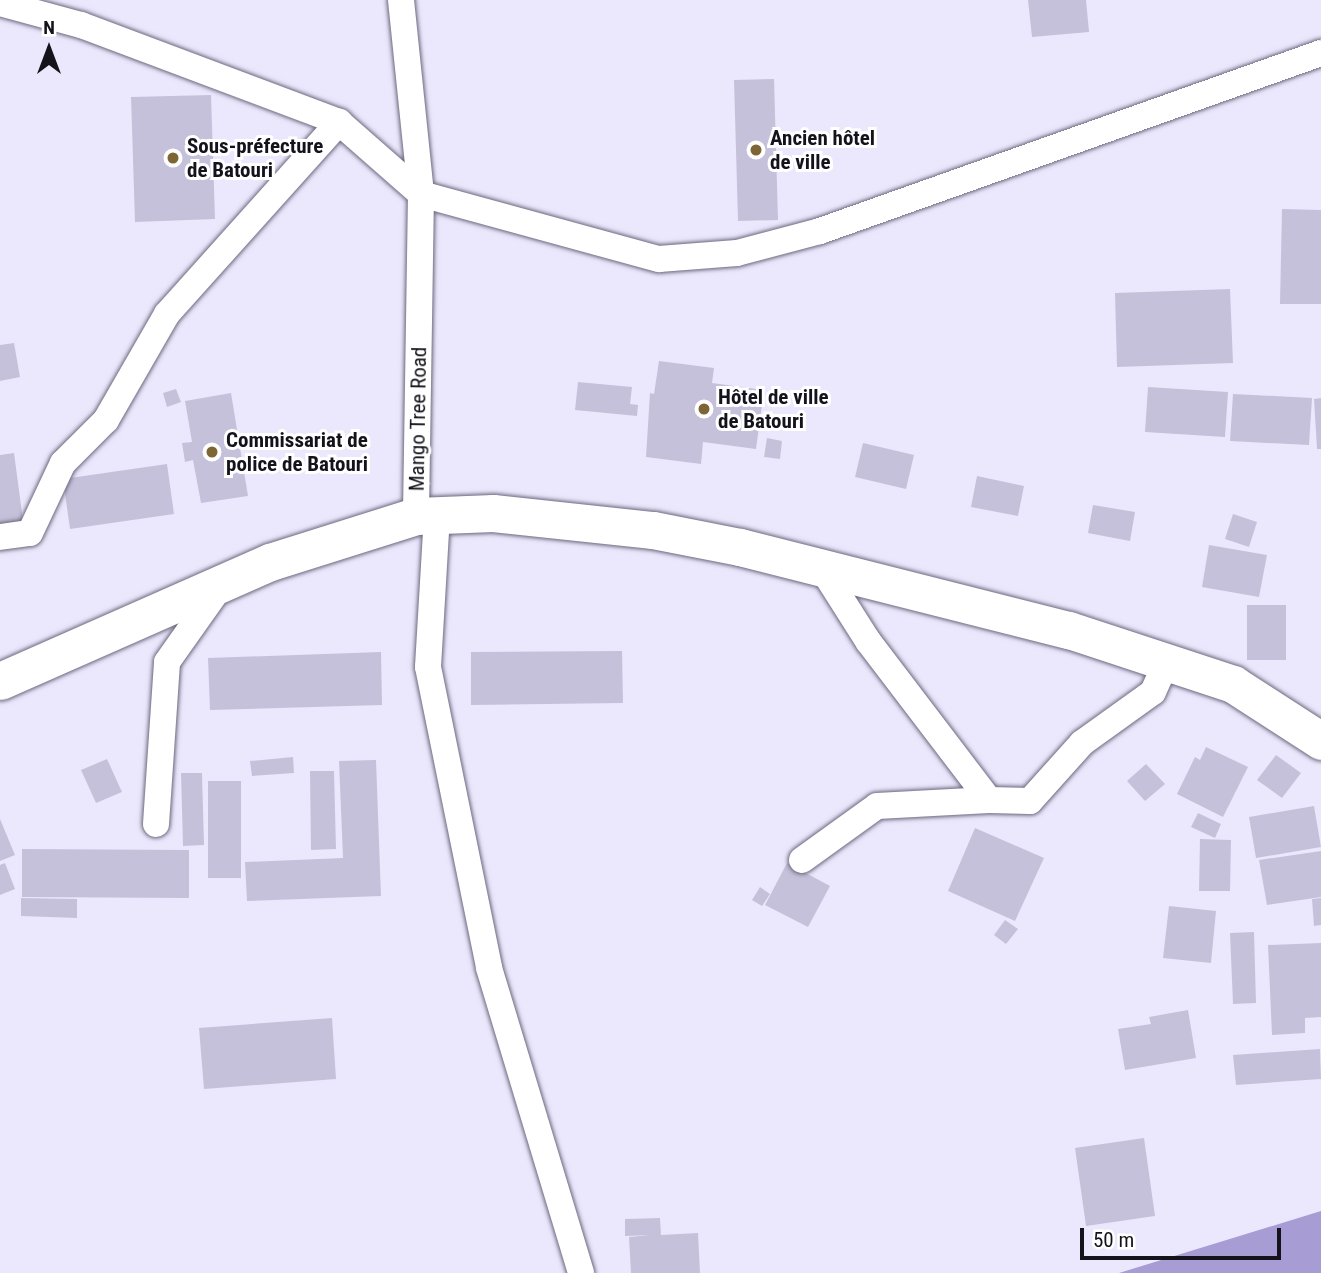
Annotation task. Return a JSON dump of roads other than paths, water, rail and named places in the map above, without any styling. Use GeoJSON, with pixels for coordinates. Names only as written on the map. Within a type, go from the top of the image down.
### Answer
{"type":"FeatureCollection","features":[{"type":"Feature","properties":{"kind":"main road"},"geometry":{"type":"LineString","coordinates":[[426,516],[493,513],[653,530],[821,567],[1167,660],[1233,684],[1321,741]]}},
{"type":"Feature","properties":{"kind":"main road","name":"Mango Tree Road"},"geometry":{"type":"LineString","coordinates":[[0,681],[270,562],[426,516]]}},
{"type":"Feature","properties":{"kind":"street","name":"Mango Tree Road"},"geometry":{"type":"LineString","coordinates":[[401,0],[421,194],[426,516]]}},
{"type":"Feature","properties":{"kind":"street"},"geometry":{"type":"LineString","coordinates":[[0,3],[81,25],[339,122],[421,194],[659,259],[737,253],[911,200],[1321,52]]}},
{"type":"Feature","properties":{"kind":"street"},"geometry":{"type":"LineString","coordinates":[[0,537],[30,533],[63,463],[106,420],[167,314],[339,122]]}},
{"type":"Feature","properties":{"kind":"street"},"geometry":{"type":"LineString","coordinates":[[426,516],[428,667],[489,968],[582,1273]]}},
{"type":"Feature","properties":{"kind":"street"},"geometry":{"type":"LineString","coordinates":[[821,567],[869,641],[989,800]]}},
{"type":"Feature","properties":{"kind":"street"},"geometry":{"type":"LineString","coordinates":[[156,824],[167,662],[224,582]]}},
{"type":"Feature","properties":{"kind":"street"},"geometry":{"type":"LineString","coordinates":[[802,860],[877,806],[989,800],[1030,801],[1083,743],[1153,692],[1167,660]]}},
{"type":"Feature","properties":{"kind":"place","name":"Ancien hôtel de ville"},"geometry":{"type":"Point","coordinates":[756,150]}},
{"type":"Feature","properties":{"kind":"place","name":"Sous-préfecture de Batouri"},"geometry":{"type":"Point","coordinates":[173,158]}},
{"type":"Feature","properties":{"kind":"place","name":"Hôtel de ville de Batouri"},"geometry":{"type":"Point","coordinates":[704,409]}},
{"type":"Feature","properties":{"kind":"place","name":"Commissariat de police de Batouri"},"geometry":{"type":"Point","coordinates":[212,452]}}]}
